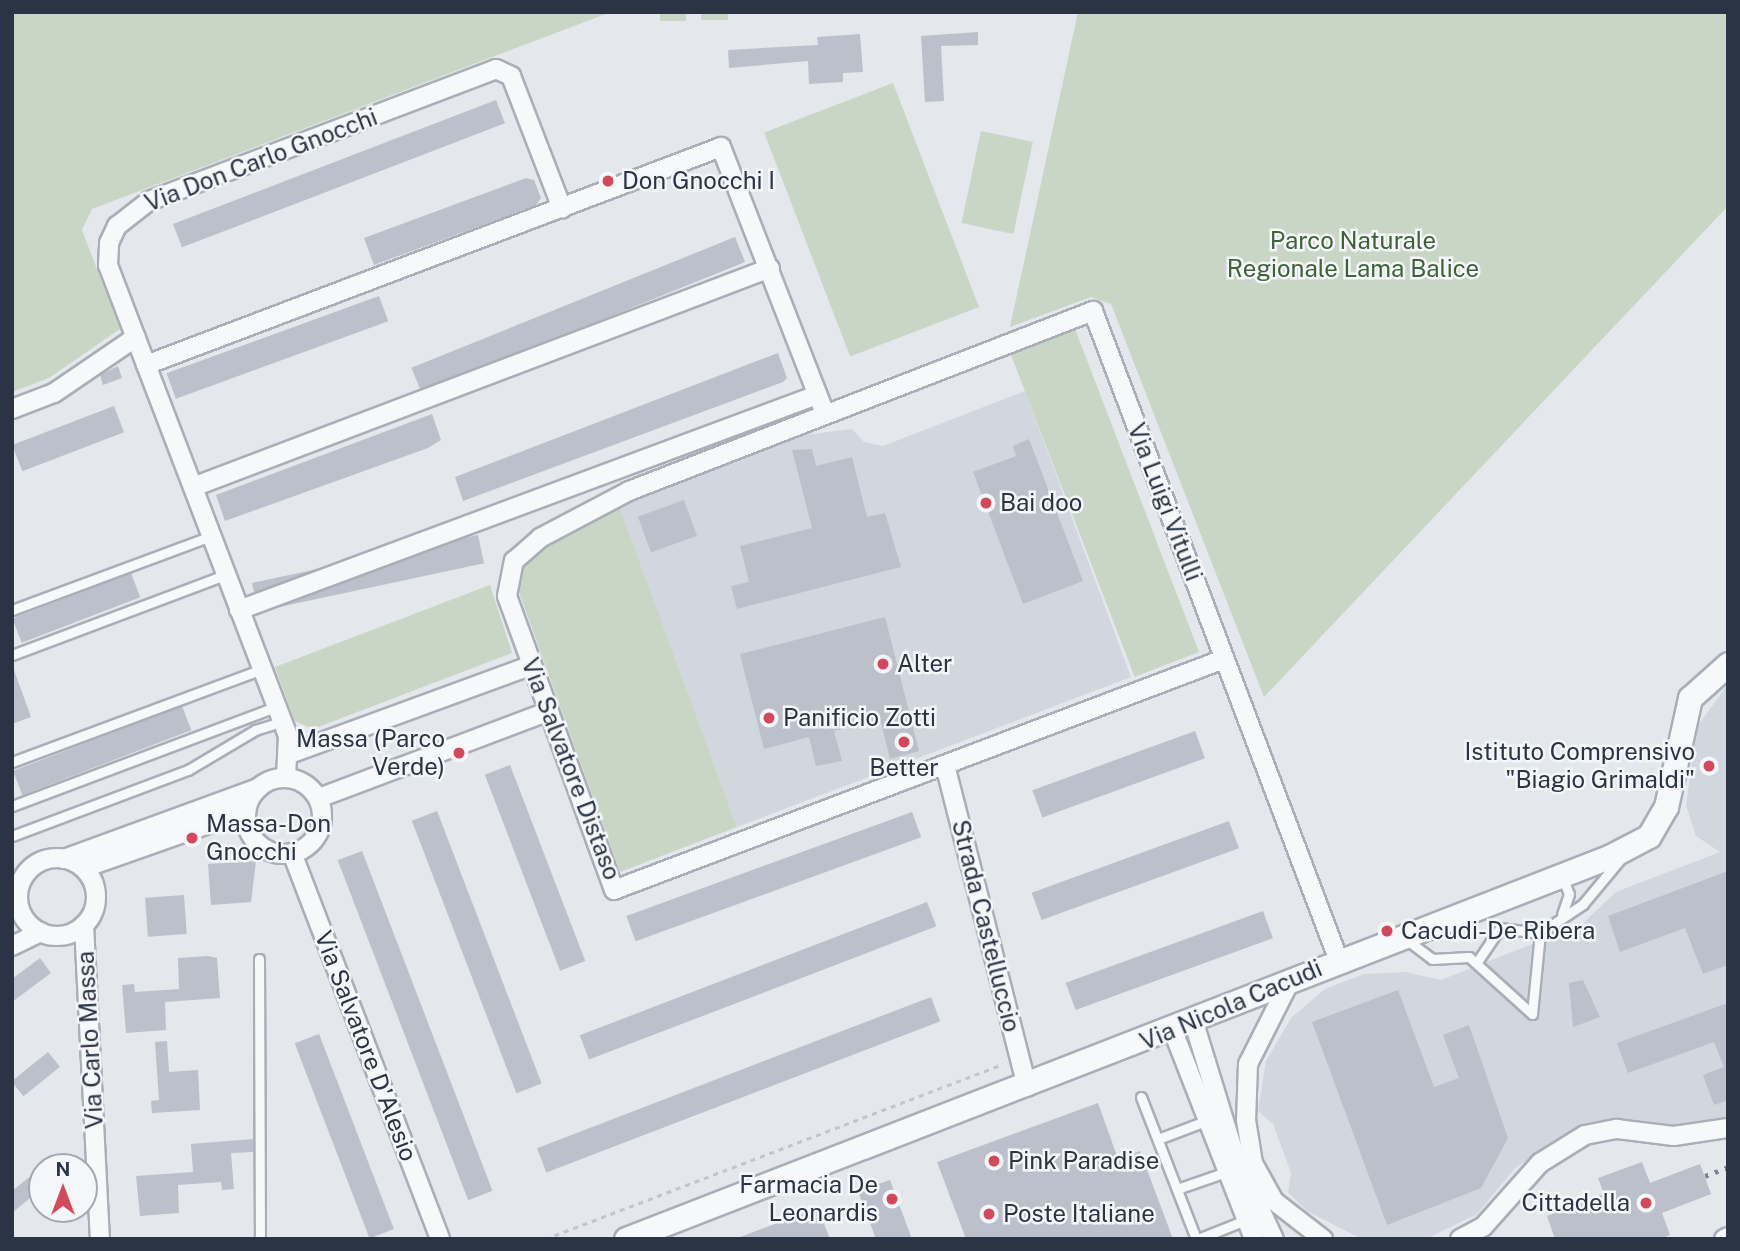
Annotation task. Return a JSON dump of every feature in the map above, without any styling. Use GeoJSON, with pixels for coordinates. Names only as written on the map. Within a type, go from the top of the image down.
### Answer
{"type":"FeatureCollection","features":[{"type":"Feature","properties":{"kind":"street","name":"Via Don Carlo Gnocchi"},"geometry":{"type":"LineString","coordinates":[[292,753],[108,265],[117,226],[135,209],[496,69],[511,76],[562,208]]}},
{"type":"Feature","properties":{"kind":"street"},"geometry":{"type":"LineString","coordinates":[[146,365],[721,147],[770,268],[820,403],[239,610]]}},
{"type":"Feature","properties":{"kind":"street"},"geometry":{"type":"LineString","coordinates":[[193,487],[770,268]]}},
{"type":"Feature","properties":{"kind":"street","name":"Via Luigi Vitulli"},"geometry":{"type":"LineString","coordinates":[[820,403],[1093,311],[1339,961]]}},
{"type":"Feature","properties":{"kind":"street"},"geometry":{"type":"LineString","coordinates":[[12,409],[54,393],[136,337]]}},
{"type":"Feature","properties":{"kind":"street","name":"Via Salvatore Distaso"},"geometry":{"type":"LineString","coordinates":[[820,403],[629,491],[540,538],[514,561],[507,596],[530,666],[614,890],[1224,659]]}},
{"type":"Feature","properties":{"kind":"street","name":"Via Nicola Cacudi"},"geometry":{"type":"LineString","coordinates":[[626,1239],[1184,1027],[1291,979],[1562,876],[1630,846],[1649,836],[1667,807],[1690,698],[1728,664]]}},
{"type":"Feature","properties":{"kind":"street"},"geometry":{"type":"LineString","coordinates":[[286,777],[292,753],[530,666]]}},
{"type":"Feature","properties":{"kind":"street"},"geometry":{"type":"LineString","coordinates":[[319,798],[547,712]]}},
{"type":"Feature","properties":{"kind":"street","name":"Strada Castelluccio"},"geometry":{"type":"LineString","coordinates":[[945,765],[1027,1087]]}},
{"type":"Feature","properties":{"kind":"street"},"geometry":{"type":"LineString","coordinates":[[41,932],[15,904],[30,869],[286,777],[309,786],[319,798],[320,831],[292,853],[258,844],[246,811]]}},
{"type":"Feature","properties":{"kind":"street"},"geometry":{"type":"LineString","coordinates":[[84,869],[246,811],[258,788]]}},
{"type":"Feature","properties":{"kind":"street","name":"Via Salvatore D'Alesio"},"geometry":{"type":"LineString","coordinates":[[292,853],[440,1239]]}},
{"type":"Feature","properties":{"kind":"street"},"geometry":{"type":"LineString","coordinates":[[12,946],[41,932],[64,935],[84,925],[96,903],[84,869],[64,859]]}},
{"type":"Feature","properties":{"kind":"street","name":"Via Carlo Massa"},"geometry":{"type":"LineString","coordinates":[[84,925],[100,1239]]}},
{"type":"Feature","properties":{"kind":"street"},"geometry":{"type":"LineString","coordinates":[[1291,979],[1248,1065],[1246,1120],[1254,1163],[1274,1201],[1323,1239]]}},
{"type":"Feature","properties":{"kind":"street"},"geometry":{"type":"LineString","coordinates":[[1184,1027],[1208,1119],[1254,1239]]}},
{"type":"Feature","properties":{"kind":"street"},"geometry":{"type":"LineString","coordinates":[[1184,1027],[1234,1153],[1274,1239]]}},
{"type":"Feature","properties":{"kind":"street"},"geometry":{"type":"LineString","coordinates":[[1460,1239],[1483,1227],[1540,1163],[1585,1135],[1617,1129],[1674,1136],[1728,1128]]}},
{"type":"Feature","properties":{"kind":"lane"},"geometry":{"type":"LineString","coordinates":[[12,610],[211,536]]}},
{"type":"Feature","properties":{"kind":"lane"},"geometry":{"type":"LineString","coordinates":[[12,655],[225,575]]}},
{"type":"Feature","properties":{"kind":"lane"},"geometry":{"type":"LineString","coordinates":[[12,762],[262,669]]}},
{"type":"Feature","properties":{"kind":"lane"},"geometry":{"type":"LineString","coordinates":[[12,806],[279,715]]}},
{"type":"Feature","properties":{"kind":"lane"},"geometry":{"type":"LineString","coordinates":[[12,836],[188,770],[279,715]]}},
{"type":"Feature","properties":{"kind":"lane"},"geometry":{"type":"LineString","coordinates":[[1402,936],[1421,955],[1477,962],[1532,1014],[1540,933],[1561,915],[1583,904],[1630,846]]}},
{"type":"Feature","properties":{"kind":"lane"},"geometry":{"type":"LineString","coordinates":[[1561,915],[1569,894],[1562,876]]}},
{"type":"Feature","properties":{"kind":"lane"},"geometry":{"type":"LineString","coordinates":[[1477,962],[1500,928],[1540,933]]}},
{"type":"Feature","properties":{"kind":"lane"},"geometry":{"type":"LineString","coordinates":[[259,959],[260,1239]]}},
{"type":"Feature","properties":{"kind":"lane"},"geometry":{"type":"LineString","coordinates":[[1141,1097],[1197,1239],[1248,1219]]}},
{"type":"Feature","properties":{"kind":"lane"},"geometry":{"type":"LineString","coordinates":[[1158,1139],[1208,1119]]}},
{"type":"Feature","properties":{"kind":"lane"},"geometry":{"type":"LineString","coordinates":[[1177,1189],[1229,1171]]}},
{"type":"Feature","properties":{"kind":"path"},"geometry":{"type":"LineString","coordinates":[[545,1239],[1019,1058]]}},
{"type":"Feature","properties":{"kind":"shaded area"},"geometry":{"type":"Polygon","coordinates":[[[1025,391],[1131,677],[737,827],[619,505],[788,437],[852,429],[864,442],[883,446],[1025,391]]]}},
{"type":"Feature","properties":{"kind":"shaded area"},"geometry":{"type":"Polygon","coordinates":[[[1728,684],[1728,1119],[1679,1127],[1624,1120],[1580,1126],[1515,1168],[1477,1214],[1426,1239],[1362,1239],[1307,1211],[1288,1192],[1291,1173],[1273,1124],[1258,1111],[1266,1061],[1291,1018],[1325,989],[1364,974],[1405,972],[1441,980],[1581,925],[1616,892],[1720,852],[1696,836],[1686,805],[1697,727],[1728,684]]]}},
{"type":"Feature","properties":{"kind":"green space"},"geometry":{"type":"Polygon","coordinates":[[[12,12],[611,12],[92,209],[82,230],[120,329],[49,378],[12,392],[12,12]]]}},
{"type":"Feature","properties":{"kind":"green space"},"geometry":{"type":"Polygon","coordinates":[[[660,12],[686,12],[686,21],[660,21],[660,12]]]}},
{"type":"Feature","properties":{"kind":"green space"},"geometry":{"type":"Polygon","coordinates":[[[701,12],[728,12],[728,20],[701,20],[701,12]]]}},
{"type":"Feature","properties":{"kind":"green space","name":"Parco Naturale Regionale Lama Balice"},"geometry":{"type":"Polygon","coordinates":[[[1078,12],[1728,12],[1728,206],[1264,697],[1111,304],[1091,297],[1010,327],[1078,12]]]}},
{"type":"Feature","properties":{"kind":"green space"},"geometry":{"type":"Polygon","coordinates":[[[893,83],[979,307],[850,357],[764,132],[893,83]]]}},
{"type":"Feature","properties":{"kind":"green space"},"geometry":{"type":"Polygon","coordinates":[[[981,131],[1033,142],[1013,234],[961,223],[981,131]]]}},
{"type":"Feature","properties":{"kind":"green space"},"geometry":{"type":"Polygon","coordinates":[[[1075,329],[1199,652],[1135,677],[1011,354],[1075,329]]]}},
{"type":"Feature","properties":{"kind":"green space"},"geometry":{"type":"Polygon","coordinates":[[[619,505],[737,827],[620,872],[516,584],[521,565],[538,547],[619,505]]]}},
{"type":"Feature","properties":{"kind":"green space"},"geometry":{"type":"Polygon","coordinates":[[[490,585],[512,653],[313,729],[295,721],[275,667],[490,585]]]}},
{"type":"Feature","properties":{"kind":"building"},"geometry":{"type":"Polygon","coordinates":[[[978,32],[978,45],[941,46],[944,101],[925,102],[921,36],[978,32]]]}},
{"type":"Feature","properties":{"kind":"building"},"geometry":{"type":"Polygon","coordinates":[[[860,34],[863,72],[843,73],[843,82],[809,84],[808,61],[729,68],[728,50],[818,45],[817,37],[860,34]]]}},
{"type":"Feature","properties":{"kind":"building"},"geometry":{"type":"Polygon","coordinates":[[[496,100],[505,123],[182,247],[173,224],[496,100]]]}},
{"type":"Feature","properties":{"kind":"building"},"geometry":{"type":"Polygon","coordinates":[[[526,178],[534,180],[541,198],[536,205],[374,265],[364,238],[526,178]]]}},
{"type":"Feature","properties":{"kind":"building"},"geometry":{"type":"Polygon","coordinates":[[[735,237],[745,262],[422,393],[411,368],[735,237]]]}},
{"type":"Feature","properties":{"kind":"building"},"geometry":{"type":"Polygon","coordinates":[[[379,296],[388,321],[176,399],[167,373],[379,296]]]}},
{"type":"Feature","properties":{"kind":"building"},"geometry":{"type":"Polygon","coordinates":[[[778,353],[787,378],[783,382],[463,501],[455,477],[778,353]]]}},
{"type":"Feature","properties":{"kind":"building"},"geometry":{"type":"Polygon","coordinates":[[[118,366],[122,378],[103,385],[100,375],[118,366]]]}},
{"type":"Feature","properties":{"kind":"building"},"geometry":{"type":"Polygon","coordinates":[[[114,406],[124,432],[22,471],[12,445],[114,406]]]}},
{"type":"Feature","properties":{"kind":"building"},"geometry":{"type":"Polygon","coordinates":[[[432,414],[441,440],[428,448],[225,521],[216,495],[432,414]]]}},
{"type":"Feature","properties":{"kind":"building"},"geometry":{"type":"Polygon","coordinates":[[[1029,439],[1083,581],[1023,604],[973,472],[1016,456],[1013,446],[1029,439]]]}},
{"type":"Feature","properties":{"kind":"building"},"geometry":{"type":"Polygon","coordinates":[[[812,449],[816,466],[852,457],[867,517],[885,513],[901,567],[737,609],[731,586],[749,582],[740,546],[812,528],[792,450],[812,449]]]}},
{"type":"Feature","properties":{"kind":"building"},"geometry":{"type":"Polygon","coordinates":[[[684,500],[697,536],[651,552],[638,517],[684,500]]]}},
{"type":"Feature","properties":{"kind":"building"},"geometry":{"type":"Polygon","coordinates":[[[478,535],[484,563],[258,611],[252,583],[478,535]]]}},
{"type":"Feature","properties":{"kind":"building"},"geometry":{"type":"Polygon","coordinates":[[[131,573],[140,597],[22,643],[12,619],[131,573]]]}},
{"type":"Feature","properties":{"kind":"building"},"geometry":{"type":"Polygon","coordinates":[[[885,617],[919,751],[890,759],[880,719],[834,731],[842,761],[816,766],[809,737],[764,749],[740,654],[885,617]]]}},
{"type":"Feature","properties":{"kind":"building"},"geometry":{"type":"Polygon","coordinates":[[[14,670],[31,717],[12,724],[12,671],[14,670]]]}},
{"type":"Feature","properties":{"kind":"building"},"geometry":{"type":"Polygon","coordinates":[[[182,706],[191,730],[22,795],[13,771],[182,706]]]}},
{"type":"Feature","properties":{"kind":"building"},"geometry":{"type":"Polygon","coordinates":[[[1195,731],[1205,758],[1042,817],[1032,790],[1195,731]]]}},
{"type":"Feature","properties":{"kind":"building"},"geometry":{"type":"Polygon","coordinates":[[[510,765],[585,961],[560,971],[485,775],[510,765]]]}},
{"type":"Feature","properties":{"kind":"building"},"geometry":{"type":"Polygon","coordinates":[[[437,811],[542,1084],[516,1093],[412,821],[437,811]]]}},
{"type":"Feature","properties":{"kind":"building"},"geometry":{"type":"Polygon","coordinates":[[[912,812],[921,837],[636,941],[626,916],[912,812]]]}},
{"type":"Feature","properties":{"kind":"building"},"geometry":{"type":"Polygon","coordinates":[[[1229,821],[1239,848],[1042,920],[1032,893],[1229,821]]]}},
{"type":"Feature","properties":{"kind":"building"},"geometry":{"type":"Polygon","coordinates":[[[362,851],[492,1191],[468,1200],[338,860],[362,851]]]}},
{"type":"Feature","properties":{"kind":"building"},"geometry":{"type":"Polygon","coordinates":[[[256,861],[251,902],[211,905],[208,864],[256,861]]]}},
{"type":"Feature","properties":{"kind":"building"},"geometry":{"type":"Polygon","coordinates":[[[1728,871],[1728,965],[1703,974],[1685,928],[1620,952],[1608,916],[1728,871]]]}},
{"type":"Feature","properties":{"kind":"building"},"geometry":{"type":"Polygon","coordinates":[[[184,895],[187,934],[148,937],[145,898],[184,895]]]}},
{"type":"Feature","properties":{"kind":"building"},"geometry":{"type":"Polygon","coordinates":[[[927,902],[936,926],[589,1060],[580,1035],[927,902]]]}},
{"type":"Feature","properties":{"kind":"building"},"geometry":{"type":"Polygon","coordinates":[[[1263,911],[1273,938],[1076,1010],[1066,983],[1263,911]]]}},
{"type":"Feature","properties":{"kind":"building"},"geometry":{"type":"Polygon","coordinates":[[[40,958],[51,973],[12,1002],[12,979],[40,958]]]}},
{"type":"Feature","properties":{"kind":"building"},"geometry":{"type":"Polygon","coordinates":[[[178,958],[217,958],[220,998],[165,1002],[166,1030],[126,1033],[122,985],[134,984],[135,992],[179,989],[178,958]]]}},
{"type":"Feature","properties":{"kind":"building"},"geometry":{"type":"Polygon","coordinates":[[[1583,980],[1600,1017],[1573,1027],[1569,983],[1583,980]]]}},
{"type":"Feature","properties":{"kind":"building"},"geometry":{"type":"Polygon","coordinates":[[[1398,990],[1434,1087],[1459,1078],[1443,1035],[1469,1025],[1508,1138],[1481,1188],[1387,1225],[1312,1022],[1398,990]]]}},
{"type":"Feature","properties":{"kind":"building"},"geometry":{"type":"Polygon","coordinates":[[[931,997],[940,1021],[546,1173],[537,1148],[931,997]]]}},
{"type":"Feature","properties":{"kind":"building"},"geometry":{"type":"Polygon","coordinates":[[[1728,1003],[1728,1100],[1714,1105],[1703,1075],[1724,1067],[1714,1042],[1628,1073],[1617,1043],[1728,1003]]]}},
{"type":"Feature","properties":{"kind":"building"},"geometry":{"type":"Polygon","coordinates":[[[319,1034],[394,1229],[370,1238],[295,1043],[319,1034]]]}},
{"type":"Feature","properties":{"kind":"building"},"geometry":{"type":"Polygon","coordinates":[[[167,1041],[169,1072],[198,1070],[200,1110],[152,1113],[151,1101],[159,1100],[155,1042],[167,1041]]]}},
{"type":"Feature","properties":{"kind":"building"},"geometry":{"type":"Polygon","coordinates":[[[48,1052],[60,1067],[23,1096],[12,1081],[48,1052]]]}},
{"type":"Feature","properties":{"kind":"building"},"geometry":{"type":"Polygon","coordinates":[[[1098,1103],[1118,1159],[1140,1151],[1173,1239],[966,1239],[937,1162],[1098,1103]]]}},
{"type":"Feature","properties":{"kind":"building"},"geometry":{"type":"Polygon","coordinates":[[[253,1139],[253,1152],[231,1153],[234,1189],[222,1190],[221,1182],[178,1185],[179,1213],[140,1216],[136,1176],[193,1172],[191,1144],[253,1139]]]}},
{"type":"Feature","properties":{"kind":"building"},"geometry":{"type":"Polygon","coordinates":[[[1642,1162],[1650,1183],[1700,1164],[1711,1194],[1662,1213],[1670,1235],[1660,1239],[1555,1239],[1547,1216],[1604,1194],[1598,1178],[1642,1162]]]}},
{"type":"Feature","properties":{"kind":"building"},"geometry":{"type":"Polygon","coordinates":[[[28,1178],[28,1200],[12,1213],[12,1191],[28,1178]]]}},
{"type":"Feature","properties":{"kind":"building"},"geometry":{"type":"Polygon","coordinates":[[[890,1180],[912,1239],[876,1239],[858,1191],[890,1180]]]}},
{"type":"Feature","properties":{"kind":"building"},"geometry":{"type":"Polygon","coordinates":[[[818,1208],[830,1239],[740,1239],[740,1237],[818,1208]]]}},
{"type":"Feature","properties":{"kind":"railway"},"geometry":{"type":"LineString","coordinates":[[1705,1176],[1728,1167]]}},
{"type":"Feature","properties":{"kind":"place","name":"Don Gnocchi I"},"geometry":{"type":"Point","coordinates":[608,181]}},
{"type":"Feature","properties":{"kind":"place","name":"Bai doo"},"geometry":{"type":"Point","coordinates":[986,503]}},
{"type":"Feature","properties":{"kind":"place","name":"Alter"},"geometry":{"type":"Point","coordinates":[883,664]}},
{"type":"Feature","properties":{"kind":"place","name":"Panificio Zotti"},"geometry":{"type":"Point","coordinates":[769,718]}},
{"type":"Feature","properties":{"kind":"place","name":"Better"},"geometry":{"type":"Point","coordinates":[904,742]}},
{"type":"Feature","properties":{"kind":"place","name":"Massa (Parco Verde)"},"geometry":{"type":"Point","coordinates":[459,753]}},
{"type":"Feature","properties":{"kind":"place","name":"Istituto Comprensivo \"Biagio Grimaldi\""},"geometry":{"type":"Point","coordinates":[1709,766]}},
{"type":"Feature","properties":{"kind":"place","name":"Massa-Don Gnocchi"},"geometry":{"type":"Point","coordinates":[192,838]}},
{"type":"Feature","properties":{"kind":"place","name":"Cacudi-De Ribera"},"geometry":{"type":"Point","coordinates":[1387,931]}},
{"type":"Feature","properties":{"kind":"place","name":"Pink Paradise"},"geometry":{"type":"Point","coordinates":[994,1161]}},
{"type":"Feature","properties":{"kind":"place","name":"Farmacia De Leonardis"},"geometry":{"type":"Point","coordinates":[892,1199]}},
{"type":"Feature","properties":{"kind":"place","name":"Cittadella"},"geometry":{"type":"Point","coordinates":[1646,1203]}},
{"type":"Feature","properties":{"kind":"place","name":"Poste Italiane"},"geometry":{"type":"Point","coordinates":[989,1214]}}]}
